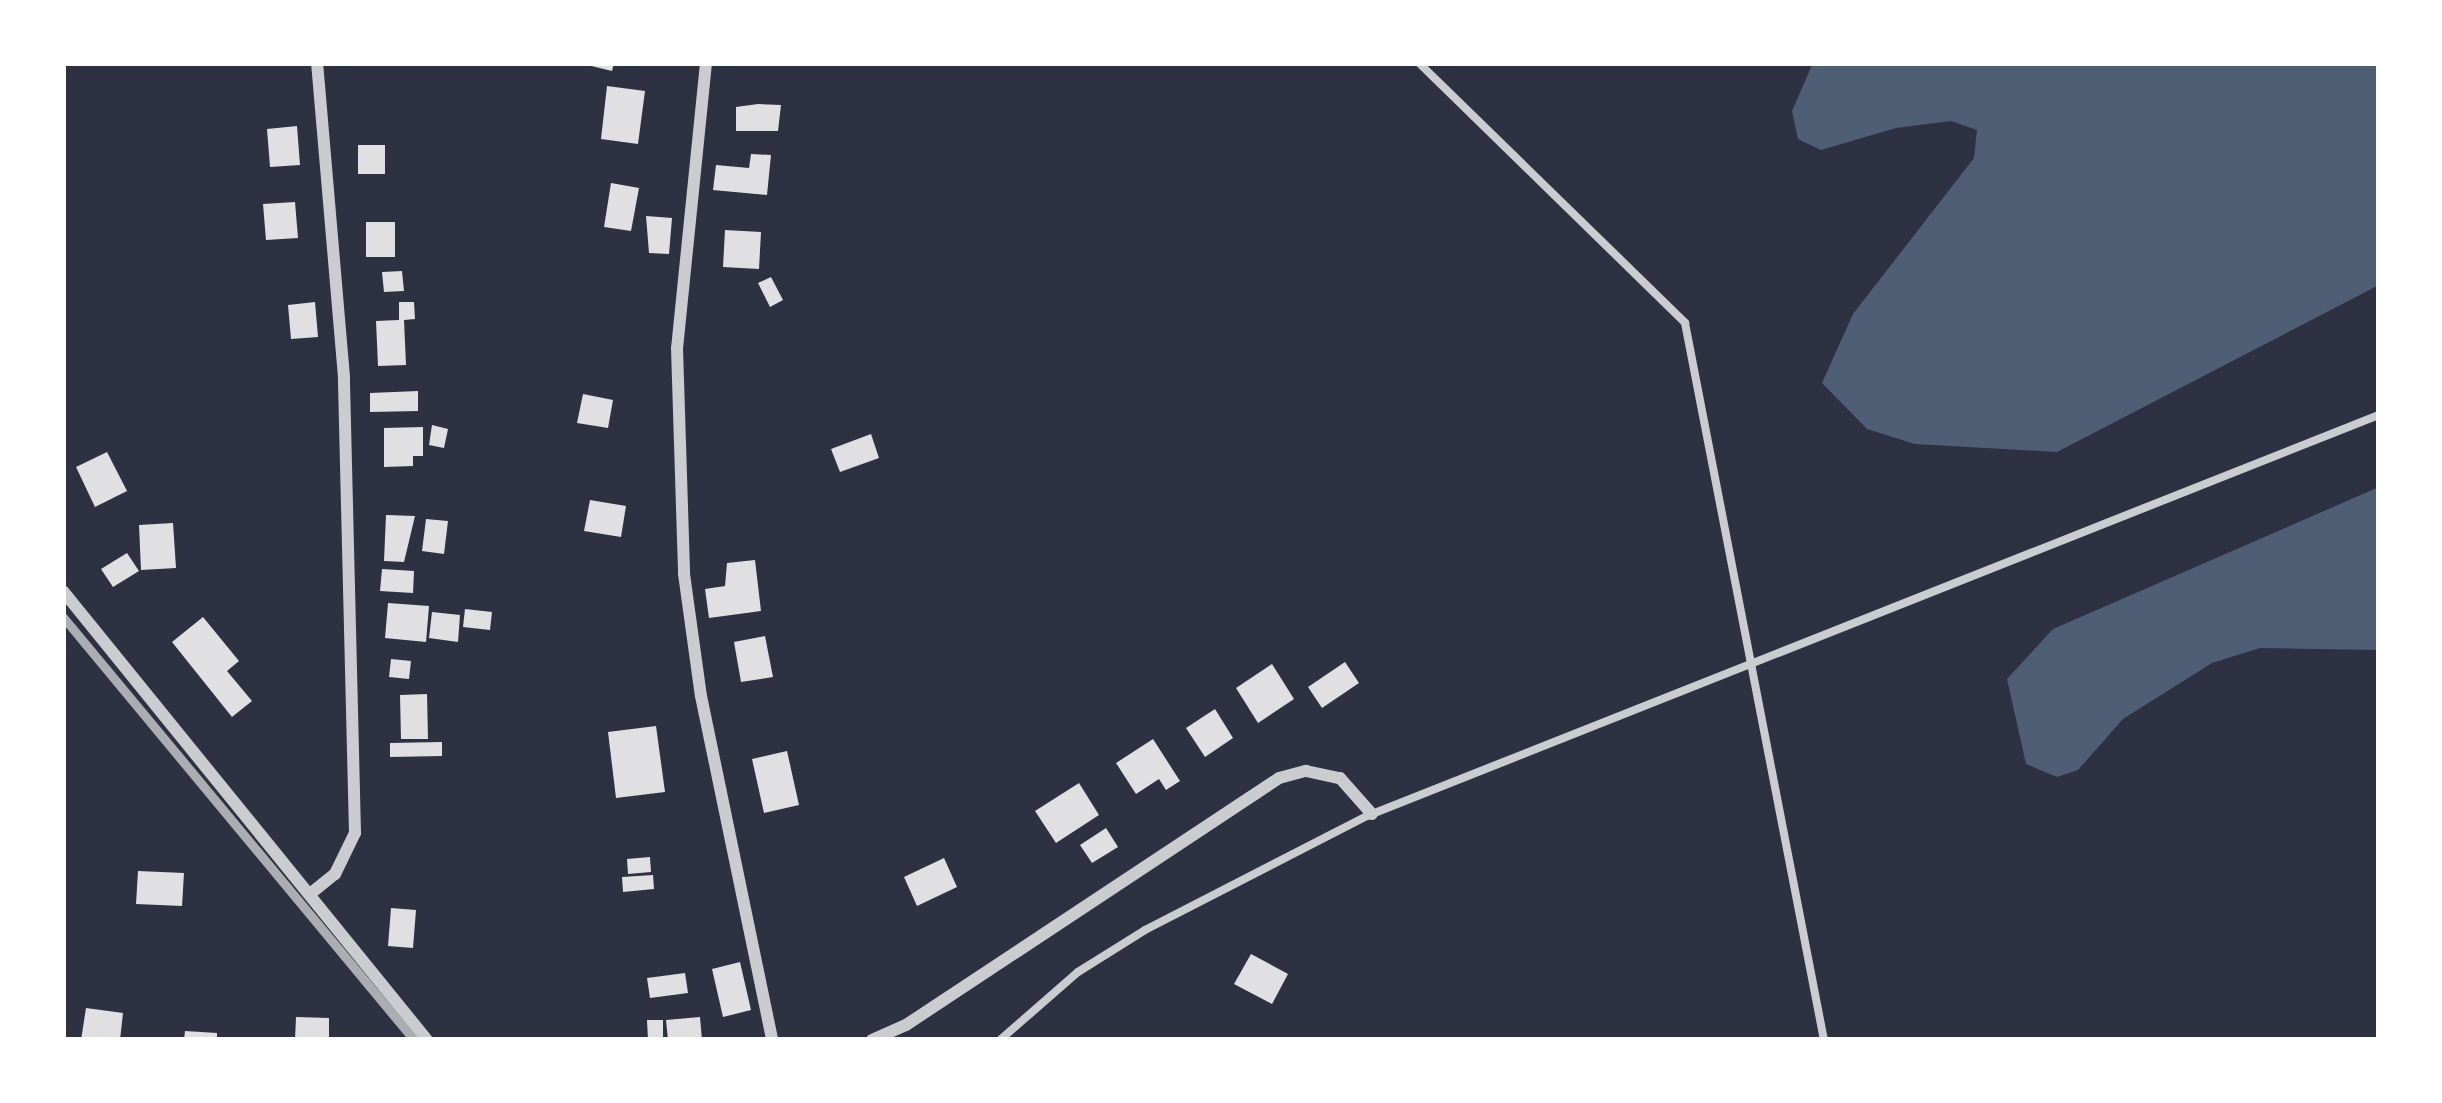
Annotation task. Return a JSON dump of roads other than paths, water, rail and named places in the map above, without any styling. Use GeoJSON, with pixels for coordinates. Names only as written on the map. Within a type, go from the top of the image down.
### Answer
{"type":"FeatureCollection","features":[{"type":"Feature","properties":{"kind":"street"},"geometry":{"type":"LineString","coordinates":[[310,894],[335,874],[356,833],[344,377],[317,63]]}},
{"type":"Feature","properties":{"kind":"street"},"geometry":{"type":"LineString","coordinates":[[706,63],[677,348],[683,553],[701,696],[772,1040]]}},
{"type":"Feature","properties":{"kind":"street"},"geometry":{"type":"LineString","coordinates":[[63,591],[427,1040]]}},
{"type":"Feature","properties":{"kind":"street"},"geometry":{"type":"LineString","coordinates":[[872,1040],[907,1025],[1279,778],[1306,771],[1340,778],[1372,814]]}},
{"type":"Feature","properties":{"kind":"street"},"geometry":{"type":"LineString","coordinates":[[907,1025],[917,1040]]}},
{"type":"Feature","properties":{"kind":"lane"},"geometry":{"type":"LineString","coordinates":[[1419,63],[1685,323],[1824,1040]]}},
{"type":"Feature","properties":{"kind":"lane"},"geometry":{"type":"LineString","coordinates":[[1000,1040],[1128,940],[1372,814],[2379,415]]}},
{"type":"Feature","properties":{"kind":"water"},"geometry":{"type":"Polygon","coordinates":[[[1813,63],[2379,63],[2379,285],[2057,452],[1915,444],[1867,429],[1822,383],[1853,314],[1974,158],[1977,130],[1951,121],[1896,128],[1821,150],[1798,139],[1792,111],[1813,63]]]}},
{"type":"Feature","properties":{"kind":"water"},"geometry":{"type":"Polygon","coordinates":[[[2379,487],[2379,650],[2260,648],[2212,663],[2123,719],[2078,770],[2057,777],[2026,764],[2007,679],[2053,629],[2379,487]]]}},
{"type":"Feature","properties":{"kind":"railway"},"geometry":{"type":"LineString","coordinates":[[63,617],[414,1040]]}}]}
